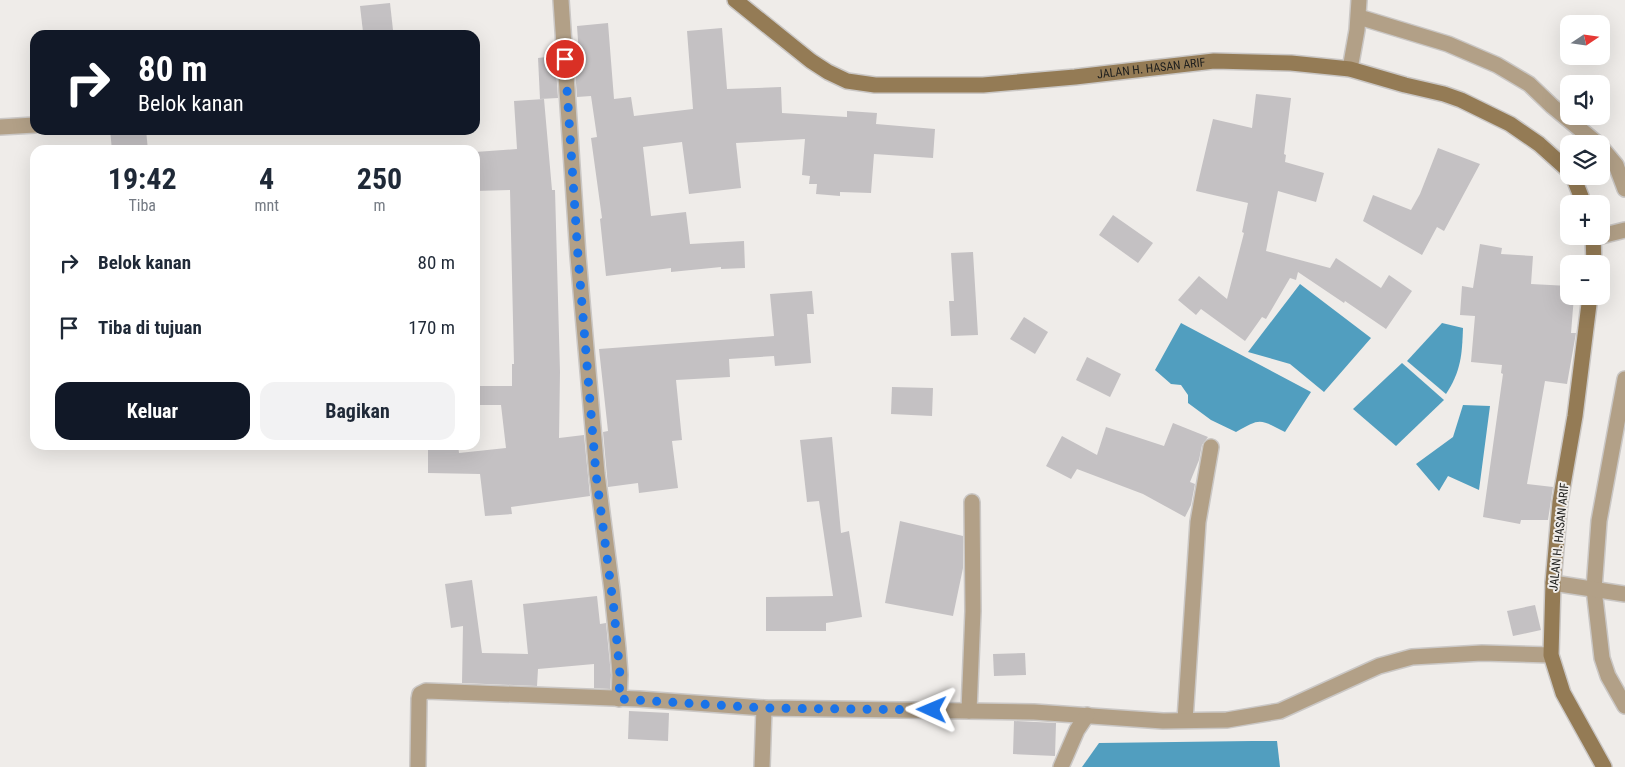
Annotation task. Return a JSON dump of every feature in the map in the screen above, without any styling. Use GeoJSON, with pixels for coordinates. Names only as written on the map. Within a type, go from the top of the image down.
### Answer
{"type":"FeatureCollection","features":[{"type":"Feature","properties":{"kind":"main road","name":"JALAN H. HASAN ARIF"},"geometry":{"type":"LineString","coordinates":[[735,0],[794,49],[828,72],[847,81],[876,85],[983,85],[1122,72],[1205,61],[1291,63],[1350,69],[1461,100],[1510,124],[1539,144],[1560,163]]}},
{"type":"Feature","properties":{"kind":"main road","name":"JALAN H. HASAN ARIF"},"geometry":{"type":"LineString","coordinates":[[1589,305],[1575,416],[1560,502],[1559,584],[1551,655],[1563,694],[1604,767]]}},
{"type":"Feature","properties":{"kind":"street"},"geometry":{"type":"LineString","coordinates":[[561,0],[596,474],[612,590],[620,675],[619,699]]}},
{"type":"Feature","properties":{"kind":"street"},"geometry":{"type":"LineString","coordinates":[[1350,69],[1360,0]]}},
{"type":"Feature","properties":{"kind":"street"},"geometry":{"type":"LineString","coordinates":[[1358,24],[1448,44],[1497,65],[1529,84],[1587,135]]}},
{"type":"Feature","properties":{"kind":"street"},"geometry":{"type":"LineString","coordinates":[[0,128],[30,125]]}},
{"type":"Feature","properties":{"kind":"street"},"geometry":{"type":"LineString","coordinates":[[1610,158],[1616,165],[1625,189]]}},
{"type":"Feature","properties":{"kind":"street"},"geometry":{"type":"LineString","coordinates":[[1610,233],[1625,230]]}},
{"type":"Feature","properties":{"kind":"street"},"geometry":{"type":"LineString","coordinates":[[1625,379],[1599,521],[1590,589],[1602,658],[1608,676],[1625,706]]}},
{"type":"Feature","properties":{"kind":"street"},"geometry":{"type":"LineString","coordinates":[[1185,720],[1198,522],[1211,447]]}},
{"type":"Feature","properties":{"kind":"street"},"geometry":{"type":"LineString","coordinates":[[969,711],[973,610],[972,502]]}},
{"type":"Feature","properties":{"kind":"street"},"geometry":{"type":"LineString","coordinates":[[1559,584],[1625,594]]}},
{"type":"Feature","properties":{"kind":"street"},"geometry":{"type":"LineString","coordinates":[[418,767],[419,699],[420,694],[426,691],[619,699],[764,708],[1034,712],[1163,721],[1227,720],[1280,711],[1379,666],[1412,657],[1482,653],[1551,655]]}},
{"type":"Feature","properties":{"kind":"street"},"geometry":{"type":"LineString","coordinates":[[762,767],[764,708]]}},
{"type":"Feature","properties":{"kind":"street"},"geometry":{"type":"LineString","coordinates":[[1063,760],[1077,730],[1087,715]]}},
{"type":"Feature","properties":{"kind":"water"},"geometry":{"type":"Polygon","coordinates":[[[1300,284],[1371,338],[1324,392],[1290,364],[1248,352],[1300,284]]]}},
{"type":"Feature","properties":{"kind":"water"},"geometry":{"type":"Polygon","coordinates":[[[1181,323],[1311,392],[1285,432],[1265,423],[1256,422],[1236,432],[1211,420],[1188,403],[1188,395],[1181,385],[1171,384],[1155,370],[1181,323]]]}},
{"type":"Feature","properties":{"kind":"water"},"geometry":{"type":"Polygon","coordinates":[[[1442,323],[1463,328],[1458,370],[1446,394],[1407,361],[1442,323]]]}},
{"type":"Feature","properties":{"kind":"water"},"geometry":{"type":"Polygon","coordinates":[[[1402,363],[1444,400],[1396,446],[1353,409],[1402,363]]]}},
{"type":"Feature","properties":{"kind":"water"},"geometry":{"type":"Polygon","coordinates":[[[1463,405],[1490,406],[1479,490],[1448,476],[1439,491],[1416,464],[1453,437],[1463,405]]]}},
{"type":"Feature","properties":{"kind":"water"},"geometry":{"type":"Polygon","coordinates":[[[1277,741],[1280,767],[1082,767],[1099,743],[1277,741]]]}},
{"type":"Feature","properties":{"kind":"building"},"geometry":{"type":"Polygon","coordinates":[[[390,3],[393,30],[363,30],[360,6],[390,3]]]}},
{"type":"Feature","properties":{"kind":"building"},"geometry":{"type":"Polygon","coordinates":[[[608,23],[614,99],[631,97],[634,116],[693,109],[687,31],[722,28],[727,89],[781,87],[782,113],[847,117],[847,111],[877,113],[876,124],[935,129],[933,158],[874,154],[871,193],[840,192],[840,196],[816,194],[817,184],[809,184],[810,176],[802,175],[805,139],[736,143],[741,188],[689,194],[682,142],[643,147],[651,216],[686,212],[690,244],[744,241],[745,268],[721,269],[721,267],[671,272],[671,268],[606,276],[600,219],[602,218],[591,138],[597,137],[591,96],[577,97],[574,55],[579,55],[577,26],[608,23]]]}},
{"type":"Feature","properties":{"kind":"building"},"geometry":{"type":"Polygon","coordinates":[[[555,56],[558,98],[540,99],[538,58],[555,56]]]}},
{"type":"Feature","properties":{"kind":"building"},"geometry":{"type":"Polygon","coordinates":[[[1256,94],[1291,98],[1284,154],[1286,155],[1285,162],[1324,173],[1316,202],[1278,191],[1266,251],[1330,268],[1336,258],[1381,288],[1389,275],[1412,291],[1386,329],[1298,272],[1296,280],[1290,278],[1266,319],[1262,317],[1245,341],[1201,309],[1196,315],[1178,300],[1199,276],[1227,299],[1244,233],[1242,232],[1248,203],[1196,191],[1213,119],[1252,128],[1256,94]]]}},
{"type":"Feature","properties":{"kind":"building"},"geometry":{"type":"Polygon","coordinates":[[[544,99],[552,190],[555,190],[560,372],[559,438],[584,435],[590,496],[511,507],[512,514],[485,516],[480,474],[428,473],[428,450],[459,450],[459,453],[506,448],[501,405],[480,405],[480,386],[512,386],[512,364],[514,364],[510,190],[480,191],[480,152],[517,149],[514,101],[544,99]]]}},
{"type":"Feature","properties":{"kind":"building"},"geometry":{"type":"Polygon","coordinates":[[[110,135],[146,135],[148,145],[112,145],[110,135]]]}},
{"type":"Feature","properties":{"kind":"building"},"geometry":{"type":"Polygon","coordinates":[[[1438,148],[1480,164],[1444,231],[1437,227],[1422,255],[1363,221],[1373,195],[1411,210],[1420,194],[1438,148]]]}},
{"type":"Feature","properties":{"kind":"building"},"geometry":{"type":"Polygon","coordinates":[[[1113,215],[1153,243],[1138,263],[1099,235],[1113,215]]]}},
{"type":"Feature","properties":{"kind":"building"},"geometry":{"type":"Polygon","coordinates":[[[1480,244],[1502,248],[1501,254],[1533,256],[1531,284],[1560,286],[1560,305],[1573,305],[1571,333],[1576,333],[1567,384],[1545,381],[1527,484],[1553,487],[1548,520],[1521,520],[1520,524],[1483,517],[1503,374],[1501,373],[1502,365],[1471,362],[1475,316],[1460,315],[1462,286],[1473,288],[1480,244]]]}},
{"type":"Feature","properties":{"kind":"building"},"geometry":{"type":"Polygon","coordinates":[[[973,252],[978,335],[951,336],[949,301],[954,301],[951,253],[973,252]]]}},
{"type":"Feature","properties":{"kind":"building"},"geometry":{"type":"Polygon","coordinates":[[[812,291],[814,314],[807,314],[811,363],[775,366],[774,356],[729,359],[730,377],[676,380],[682,440],[672,441],[678,488],[639,493],[638,483],[608,487],[603,432],[608,431],[599,349],[774,336],[770,294],[812,291]]]}},
{"type":"Feature","properties":{"kind":"building"},"geometry":{"type":"Polygon","coordinates":[[[1024,317],[1048,332],[1035,354],[1010,339],[1024,317]]]}},
{"type":"Feature","properties":{"kind":"building"},"geometry":{"type":"Polygon","coordinates":[[[1087,357],[1121,374],[1110,397],[1076,380],[1087,357]]]}},
{"type":"Feature","properties":{"kind":"building"},"geometry":{"type":"Polygon","coordinates":[[[892,387],[933,388],[932,416],[891,414],[892,387]]]}},
{"type":"Feature","properties":{"kind":"building"},"geometry":{"type":"Polygon","coordinates":[[[1173,423],[1208,437],[1202,445],[1199,460],[1190,482],[1195,484],[1191,505],[1185,517],[1143,494],[1077,469],[1071,479],[1046,466],[1062,436],[1097,455],[1106,427],[1164,446],[1173,423]]]}},
{"type":"Feature","properties":{"kind":"building"},"geometry":{"type":"Polygon","coordinates":[[[832,437],[841,533],[849,531],[862,617],[826,623],[826,631],[766,631],[766,597],[833,596],[819,501],[807,502],[800,440],[832,437]]]}},
{"type":"Feature","properties":{"kind":"building"},"geometry":{"type":"Polygon","coordinates":[[[900,521],[963,536],[963,568],[953,616],[885,603],[900,521]]]}},
{"type":"Feature","properties":{"kind":"building"},"geometry":{"type":"Polygon","coordinates":[[[472,580],[482,653],[528,654],[523,604],[597,596],[600,624],[606,623],[611,675],[610,689],[594,688],[594,664],[538,669],[537,686],[462,683],[463,626],[451,628],[445,584],[472,580]]]}},
{"type":"Feature","properties":{"kind":"building"},"geometry":{"type":"Polygon","coordinates":[[[1535,605],[1541,630],[1513,636],[1507,611],[1535,605]]]}},
{"type":"Feature","properties":{"kind":"building"},"geometry":{"type":"Polygon","coordinates":[[[1025,653],[1026,675],[994,676],[993,654],[1025,653]]]}},
{"type":"Feature","properties":{"kind":"building"},"geometry":{"type":"Polygon","coordinates":[[[629,711],[669,713],[668,741],[628,739],[629,711]]]}},
{"type":"Feature","properties":{"kind":"building"},"geometry":{"type":"Polygon","coordinates":[[[1014,721],[1056,723],[1055,756],[1013,754],[1014,721]]]}},
{"type":"Feature","properties":{"kind":"route"},"geometry":{"type":"LineString","coordinates":[[565,59],[578,256],[596,474],[612,590],[620,675],[619,699],[764,708],[932,710]]}}]}
